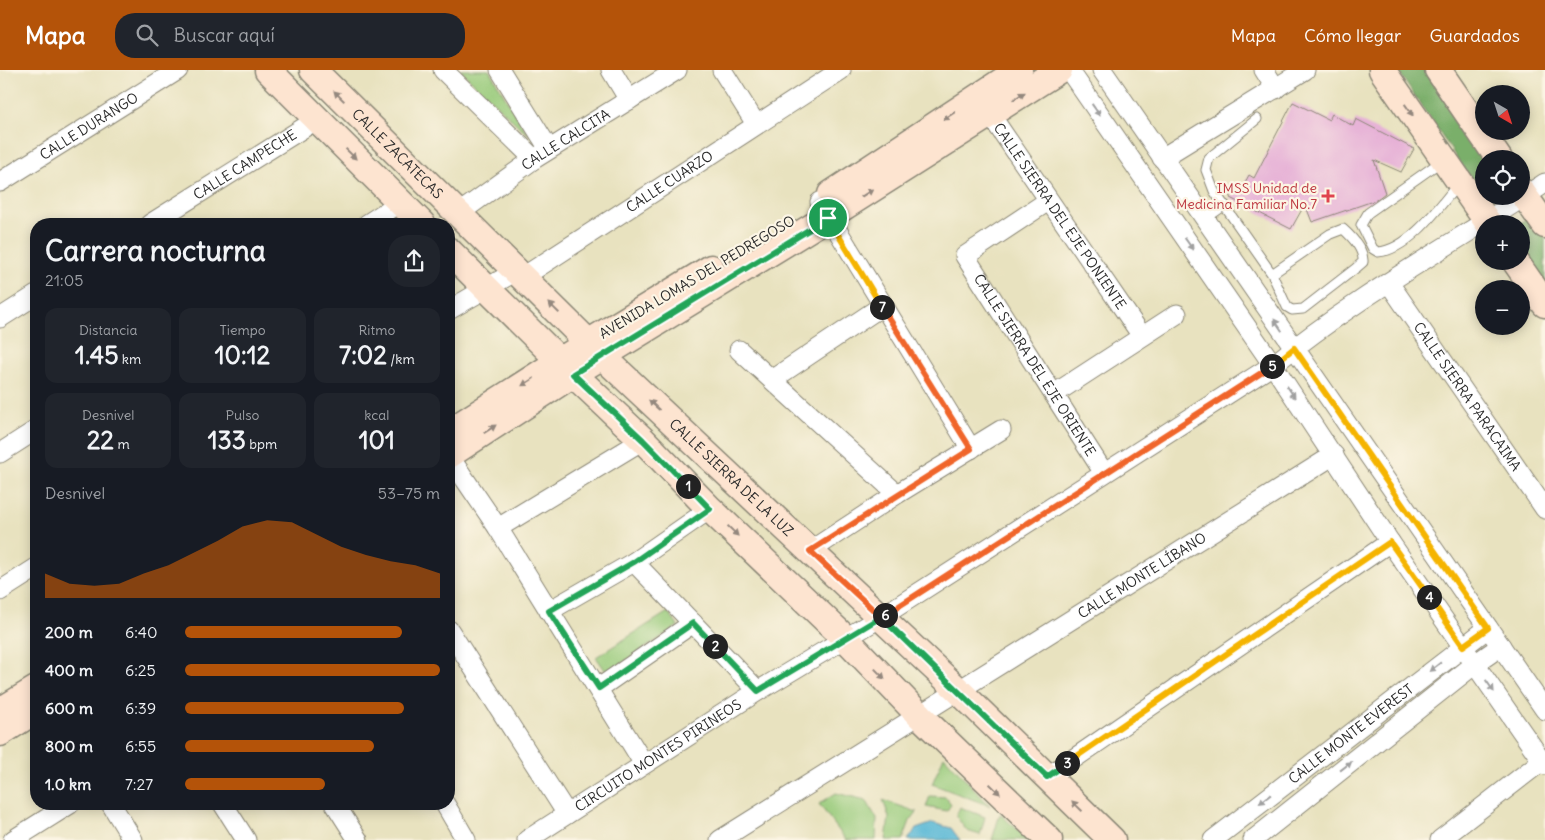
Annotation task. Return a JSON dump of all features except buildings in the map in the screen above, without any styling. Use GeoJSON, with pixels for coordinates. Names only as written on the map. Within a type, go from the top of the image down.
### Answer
{"type":"FeatureCollection","features":[{"type":"Feature","properties":{"kind":"street","name":"CALLE DURANGO"},"geometry":{"type":"LineString","coordinates":[[0,182],[178,70]]}},
{"type":"Feature","properties":{"kind":"street"},"geometry":{"type":"LineString","coordinates":[[268,70],[416,218]]}},
{"type":"Feature","properties":{"kind":"street","name":"CALLE ZACATECAS"},"geometry":{"type":"LineString","coordinates":[[313,70],[458,214],[503,280],[579,360]]}},
{"type":"Feature","properties":{"kind":"street"},"geometry":{"type":"LineString","coordinates":[[443,70],[542,154]]}},
{"type":"Feature","properties":{"kind":"street"},"geometry":{"type":"LineString","coordinates":[[500,70],[542,154]]}},
{"type":"Feature","properties":{"kind":"street"},"geometry":{"type":"LineString","coordinates":[[611,70],[630,100]]}},
{"type":"Feature","properties":{"kind":"street","name":"CALLE CALCITA"},"geometry":{"type":"LineString","coordinates":[[458,214],[542,154],[677,70]]}},
{"type":"Feature","properties":{"kind":"street"},"geometry":{"type":"LineString","coordinates":[[722,70],[756,124]]}},
{"type":"Feature","properties":{"kind":"street","name":"CALLE CUARZO"},"geometry":{"type":"LineString","coordinates":[[455,307],[503,280],[841,70]]}},
{"type":"Feature","properties":{"kind":"street","name":"AVENIDA LOMAS DEL PEDREGOSO"},"geometry":{"type":"LineString","coordinates":[[984,105],[1019,70]]}},
{"type":"Feature","properties":{"kind":"street","name":"AVENIDA LOMAS DEL PEDREGOSO"},"geometry":{"type":"LineString","coordinates":[[455,429],[579,360],[824,210],[984,105],[1059,70]]}},
{"type":"Feature","properties":{"kind":"street"},"geometry":{"type":"LineString","coordinates":[[1069,70],[1273,365],[1390,542],[1544,763],[1440,840]]}},
{"type":"Feature","properties":{"kind":"street"},"geometry":{"type":"LineString","coordinates":[[1102,70],[1545,710]]}},
{"type":"Feature","properties":{"kind":"street"},"geometry":{"type":"LineString","coordinates":[[1264,70],[1276,88]]}},
{"type":"Feature","properties":{"kind":"street"},"geometry":{"type":"LineString","coordinates":[[1162,158],[1305,70]]}},
{"type":"Feature","properties":{"kind":"street"},"geometry":{"type":"LineString","coordinates":[[1382,70],[1483,215]]}},
{"type":"Feature","properties":{"kind":"street"},"geometry":{"type":"LineString","coordinates":[[1438,70],[1493,150]]}},
{"type":"Feature","properties":{"kind":"street","name":"CALLE SIERRA DEL EJE PONIENTE"},"geometry":{"type":"LineString","coordinates":[[984,105],[1142,336]]}},
{"type":"Feature","properties":{"kind":"street","name":"CALLE CAMPECHE"},"geometry":{"type":"LineString","coordinates":[[160,218],[316,120]]}},
{"type":"Feature","properties":{"kind":"street"},"geometry":{"type":"LineString","coordinates":[[1530,190],[1545,225]]}},
{"type":"Feature","properties":{"kind":"street","name":"CALLE SIERRA DEL EJE ORIENTE"},"geometry":{"type":"LineString","coordinates":[[1048,201],[965,256],[1104,473]]}},
{"type":"Feature","properties":{"kind":"street"},"geometry":{"type":"LineString","coordinates":[[376,218],[401,202]]}},
{"type":"Feature","properties":{"kind":"street","name":"CIRCUITO MONTES PIRINEOS"},"geometry":{"type":"LineString","coordinates":[[1497,215],[1510,205]]}},
{"type":"Feature","properties":{"kind":"street"},"geometry":{"type":"LineString","coordinates":[[824,210],[971,449]]}},
{"type":"Feature","properties":{"kind":"street","name":"CIRCUITO MONTES PIRINEOS"},"geometry":{"type":"LineString","coordinates":[[527,840],[758,691],[849,637],[1273,365],[1294,348],[1389,283],[1475,230]]}},
{"type":"Feature","properties":{"kind":"street","name":"CALLE ZACATECAS"},"geometry":{"type":"LineString","coordinates":[[455,254],[503,280],[579,360]]}},
{"type":"Feature","properties":{"kind":"street"},"geometry":{"type":"LineString","coordinates":[[1521,270],[1545,304]]}},
{"type":"Feature","properties":{"kind":"street","name":"CALLE SIERRA PARACAIMA"},"geometry":{"type":"LineString","coordinates":[[1389,283],[1542,498]]}},
{"type":"Feature","properties":{"kind":"street"},"geometry":{"type":"LineString","coordinates":[[0,318],[30,299]]}},
{"type":"Feature","properties":{"kind":"street"},"geometry":{"type":"LineString","coordinates":[[773,379],[882,306]]}},
{"type":"Feature","properties":{"kind":"street"},"geometry":{"type":"LineString","coordinates":[[1054,394],[1177,314]]}},
{"type":"Feature","properties":{"kind":"street"},"geometry":{"type":"LineString","coordinates":[[739,350],[897,494]]}},
{"type":"Feature","properties":{"kind":"street"},"geometry":{"type":"LineString","coordinates":[[579,360],[643,440],[710,509],[849,637],[1049,840]]}},
{"type":"Feature","properties":{"kind":"street","name":"AVENIDA LOMAS DEL PEDREGOSO"},"geometry":{"type":"LineString","coordinates":[[455,452],[579,360]]}},
{"type":"Feature","properties":{"kind":"street","name":"CALLE SIERRA DE LA LUZ"},"geometry":{"type":"LineString","coordinates":[[579,360],[810,551],[875,620],[953,694],[1047,777],[1112,840]]}},
{"type":"Feature","properties":{"kind":"street"},"geometry":{"type":"LineString","coordinates":[[810,551],[897,494],[1002,430]]}},
{"type":"Feature","properties":{"kind":"street"},"geometry":{"type":"LineString","coordinates":[[0,453],[30,434]]}},
{"type":"Feature","properties":{"kind":"street"},"geometry":{"type":"LineString","coordinates":[[498,528],[643,440]]}},
{"type":"Feature","properties":{"kind":"street","name":"CALLE MONTE LÍBANO"},"geometry":{"type":"LineString","coordinates":[[924,714],[1334,455]]}},
{"type":"Feature","properties":{"kind":"street"},"geometry":{"type":"LineString","coordinates":[[455,465],[498,528],[599,688],[644,764]]}},
{"type":"Feature","properties":{"kind":"street"},"geometry":{"type":"LineString","coordinates":[[549,611],[634,562],[710,509]]}},
{"type":"Feature","properties":{"kind":"street"},"geometry":{"type":"LineString","coordinates":[[1047,777],[1390,542]]}},
{"type":"Feature","properties":{"kind":"street"},"geometry":{"type":"LineString","coordinates":[[634,562],[758,691]]}},
{"type":"Feature","properties":{"kind":"street"},"geometry":{"type":"LineString","coordinates":[[0,591],[30,572]]}},
{"type":"Feature","properties":{"kind":"street"},"geometry":{"type":"LineString","coordinates":[[599,688],[693,623]]}},
{"type":"Feature","properties":{"kind":"street","name":"CALLE MONTE EVEREST"},"geometry":{"type":"LineString","coordinates":[[1213,840],[1488,628]]}},
{"type":"Feature","properties":{"kind":"street"},"geometry":{"type":"LineString","coordinates":[[455,639],[567,814]]}},
{"type":"Feature","properties":{"kind":"street","name":"CALLE MONTE EVEREST"},"geometry":{"type":"LineString","coordinates":[[1252,840],[1475,664],[1501,646]]}},
{"type":"Feature","properties":{"kind":"street"},"geometry":{"type":"LineString","coordinates":[[0,711],[30,694]]}},
{"type":"Feature","properties":{"kind":"street"},"geometry":{"type":"LineString","coordinates":[[0,733],[30,714]]}},
{"type":"Feature","properties":{"kind":"street"},"geometry":{"type":"LineString","coordinates":[[720,840],[924,714]]}},
{"type":"Feature","properties":{"kind":"street"},"geometry":{"type":"LineString","coordinates":[[1301,771],[1316,790]]}},
{"type":"Feature","properties":{"kind":"street"},"geometry":{"type":"LineString","coordinates":[[13,840],[60,810]]}},
{"type":"Feature","properties":{"kind":"street"},"geometry":{"type":"LineString","coordinates":[[115,810],[133,840]]}},
{"type":"Feature","properties":{"kind":"street"},"geometry":{"type":"LineString","coordinates":[[227,810],[246,840]]}},
{"type":"Feature","properties":{"kind":"street"},"geometry":{"type":"LineString","coordinates":[[339,810],[358,840]]}},
{"type":"Feature","properties":{"kind":"street"},"geometry":{"type":"LineString","coordinates":[[448,810],[466,840]]}},
{"type":"Feature","properties":{"kind":"lane"},"geometry":{"type":"LineString","coordinates":[[1257,120],[1209,158],[1206,170],[1214,190],[1272,274],[1287,307],[1292,310],[1303,309],[1362,262],[1363,255],[1357,244],[1343,229],[1330,234],[1272,274]]}},
{"type":"Feature","properties":{"kind":"lane"},"geometry":{"type":"LineString","coordinates":[[1444,160],[1368,213],[1361,225],[1373,249],[1378,252],[1396,248],[1434,214],[1460,182]]}},
{"type":"Feature","properties":{"kind":"lane"},"geometry":{"type":"LineString","coordinates":[[1205,219],[1225,205]]}},
{"type":"Feature","properties":{"kind":"green space"},"geometry":{"type":"Polygon","coordinates":[[[460,70],[489,70],[529,136],[460,70]]]}},
{"type":"Feature","properties":{"kind":"green space"},"geometry":{"type":"Polygon","coordinates":[[[1397,70],[1426,70],[1478,150],[1475,150],[1475,185],[1397,70]]]}},
{"type":"Feature","properties":{"kind":"green space"},"geometry":{"type":"Polygon","coordinates":[[[1530,216],[1545,236],[1545,283],[1530,260],[1530,216]]]}},
{"type":"Feature","properties":{"kind":"green space"},"geometry":{"type":"Polygon","coordinates":[[[668,612],[678,626],[607,673],[596,657],[668,612]]]}},
{"type":"Feature","properties":{"kind":"green space"},"geometry":{"type":"Polygon","coordinates":[[[944,756],[990,806],[932,784],[944,756]]]}},
{"type":"Feature","properties":{"kind":"green space"},"geometry":{"type":"Polygon","coordinates":[[[836,793],[866,800],[877,819],[876,840],[846,840],[819,804],[836,793]]]}},
{"type":"Feature","properties":{"kind":"green space"},"geometry":{"type":"Polygon","coordinates":[[[930,796],[946,797],[951,804],[947,811],[926,807],[930,796]]]}},
{"type":"Feature","properties":{"kind":"green space"},"geometry":{"type":"Polygon","coordinates":[[[883,800],[917,812],[910,821],[903,840],[886,840],[889,817],[883,800]]]}},
{"type":"Feature","properties":{"kind":"green space"},"geometry":{"type":"Polygon","coordinates":[[[960,807],[985,817],[980,835],[967,831],[956,816],[960,807]]]}},
{"type":"Feature","properties":{"kind":"green space"},"geometry":{"type":"Polygon","coordinates":[[[1000,814],[1029,840],[992,840],[1000,814]]]}},
{"type":"Feature","properties":{"kind":"water"},"geometry":{"type":"Polygon","coordinates":[[[933,823],[951,828],[960,840],[908,840],[916,829],[933,823]]]}},
{"type":"Feature","properties":{"kind":"place","name":"IMSS Unidad de Medicina Familiar No.7"},"geometry":{"type":"Point","coordinates":[1328,196]}},
{"type":"Feature","properties":{"kind":"route"},"geometry":{"type":"LineString","coordinates":[[828,218],[573,374],[643,440],[710,509],[634,562],[549,611],[599,688],[693,623],[758,691],[846,639],[869,622],[881,617],[1047,777],[1390,542],[1463,646],[1488,628],[1294,348],[1273,365],[881,617],[810,551],[897,494],[971,449],[828,218]]}}]}
